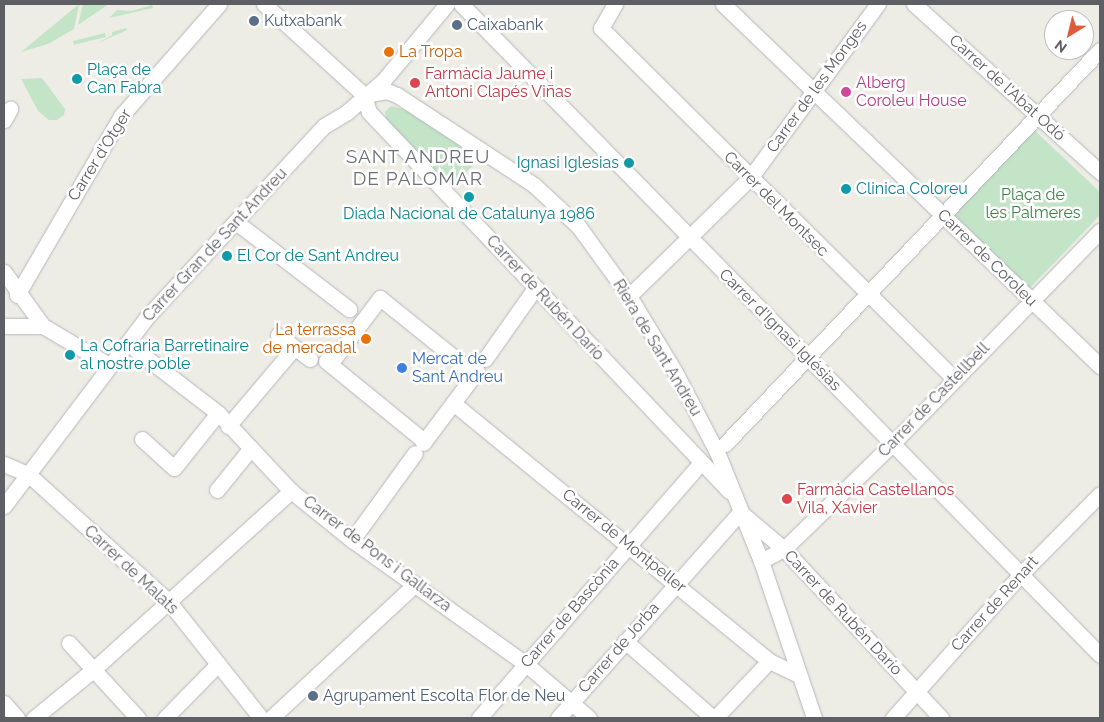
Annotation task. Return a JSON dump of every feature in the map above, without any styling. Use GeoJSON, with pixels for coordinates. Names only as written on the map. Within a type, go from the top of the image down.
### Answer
{"type":"FeatureCollection","features":[{"type":"Feature","properties":{"kind":"street","name":"Carrer d'Otger"},"geometry":{"type":"LineString","coordinates":[[17,295],[121,116],[219,4]]}},
{"type":"Feature","properties":{"kind":"street"},"geometry":{"type":"LineString","coordinates":[[264,4],[364,95]]}},
{"type":"Feature","properties":{"kind":"street","name":"Carrer Gran de Sant Andreu"},"geometry":{"type":"LineString","coordinates":[[4,506],[146,318],[324,126],[383,81],[447,4]]}},
{"type":"Feature","properties":{"kind":"street","name":"Carrer d'Ignasi Iglésias"},"geometry":{"type":"LineString","coordinates":[[461,4],[1100,655]]}},
{"type":"Feature","properties":{"kind":"street","name":"Carrer del Montsec"},"geometry":{"type":"LineString","coordinates":[[615,4],[601,28],[866,294],[954,379]]}},
{"type":"Feature","properties":{"kind":"street","name":"Carrer de Coroleu"},"geometry":{"type":"LineString","coordinates":[[724,4],[1100,366]]}},
{"type":"Feature","properties":{"kind":"street","name":"Carrer de les Monges"},"geometry":{"type":"LineString","coordinates":[[629,296],[688,236],[750,178],[878,4]]}},
{"type":"Feature","properties":{"kind":"street","name":"Carrer de l'Abat Odó"},"geometry":{"type":"LineString","coordinates":[[914,4],[1100,172]]}},
{"type":"Feature","properties":{"kind":"street"},"geometry":{"type":"LineString","coordinates":[[725,444],[1036,114],[1100,50]]}},
{"type":"Feature","properties":{"kind":"street","name":"Riera de Sant Andreu"},"geometry":{"type":"LineString","coordinates":[[364,95],[387,91],[397,95],[534,185],[579,227],[629,296],[675,372],[716,452],[761,561],[797,674],[814,718]]}},
{"type":"Feature","properties":{"kind":"street","name":"Carrer de Rubén Darío"},"geometry":{"type":"LineString","coordinates":[[364,95],[369,112],[734,496]]}},
{"type":"Feature","properties":{"kind":"street"},"geometry":{"type":"LineString","coordinates":[[236,222],[357,315]]}},
{"type":"Feature","properties":{"kind":"street","name":"Carrer de Castellbell"},"geometry":{"type":"LineString","coordinates":[[761,561],[784,549],[892,444],[1100,231]]}},
{"type":"Feature","properties":{"kind":"street"},"geometry":{"type":"LineString","coordinates":[[4,272],[17,295],[43,326],[109,365]]}},
{"type":"Feature","properties":{"kind":"street"},"geometry":{"type":"LineString","coordinates":[[352,540],[479,368],[535,288]]}},
{"type":"Feature","properties":{"kind":"street"},"geometry":{"type":"LineString","coordinates":[[421,446],[328,362],[357,315],[380,298],[479,368]]}},
{"type":"Feature","properties":{"kind":"street"},"geometry":{"type":"LineString","coordinates":[[4,326],[43,326]]}},
{"type":"Feature","properties":{"kind":"street"},"geometry":{"type":"LineString","coordinates":[[278,335],[310,359]]}},
{"type":"Feature","properties":{"kind":"street","name":"Carrer de Pons i Gallarza"},"geometry":{"type":"LineString","coordinates":[[127,343],[218,413],[228,426],[291,491],[352,540],[526,664],[589,718]]}},
{"type":"Feature","properties":{"kind":"street"},"geometry":{"type":"LineString","coordinates":[[228,426],[294,348]]}},
{"type":"Feature","properties":{"kind":"street","name":"Carrer de Montpeller"},"geometry":{"type":"LineString","coordinates":[[453,403],[769,661],[797,674]]}},
{"type":"Feature","properties":{"kind":"street"},"geometry":{"type":"LineString","coordinates":[[142,440],[174,468],[218,413]]}},
{"type":"Feature","properties":{"kind":"street"},"geometry":{"type":"LineString","coordinates":[[217,490],[251,448]]}},
{"type":"Feature","properties":{"kind":"street","name":"Carrer de Bascònia"},"geometry":{"type":"LineString","coordinates":[[480,718],[701,463]]}},
{"type":"Feature","properties":{"kind":"street","name":"Carrer de Malats"},"geometry":{"type":"LineString","coordinates":[[4,464],[28,474],[169,602],[261,718]]}},
{"type":"Feature","properties":{"kind":"street"},"geometry":{"type":"LineString","coordinates":[[34,718],[94,669],[291,491]]}},
{"type":"Feature","properties":{"kind":"street","name":"Carrer de Renart"},"geometry":{"type":"LineString","coordinates":[[893,718],[1021,574],[1100,494]]}},
{"type":"Feature","properties":{"kind":"street","name":"Carrer de Rubén Darío"},"geometry":{"type":"LineString","coordinates":[[740,512],[784,549],[941,718]]}},
{"type":"Feature","properties":{"kind":"street","name":"Carrer de Jorba"},"geometry":{"type":"LineString","coordinates":[[558,718],[740,512]]}},
{"type":"Feature","properties":{"kind":"street"},"geometry":{"type":"LineString","coordinates":[[271,718],[415,584]]}},
{"type":"Feature","properties":{"kind":"street"},"geometry":{"type":"LineString","coordinates":[[625,641],[714,718],[769,661]]}},
{"type":"Feature","properties":{"kind":"street"},"geometry":{"type":"LineString","coordinates":[[69,643],[138,718]]}},
{"type":"Feature","properties":{"kind":"street"},"geometry":{"type":"LineString","coordinates":[[165,718],[218,664]]}},
{"type":"Feature","properties":{"kind":"street"},"geometry":{"type":"LineString","coordinates":[[4,703],[16,718]]}},
{"type":"Feature","properties":{"kind":"green space"},"geometry":{"type":"Polygon","coordinates":[[[79,4],[74,29],[48,44],[21,52],[79,4]]]}},
{"type":"Feature","properties":{"kind":"green space"},"geometry":{"type":"Polygon","coordinates":[[[83,4],[109,4],[78,25],[83,4]]]}},
{"type":"Feature","properties":{"kind":"green space"},"geometry":{"type":"Polygon","coordinates":[[[152,5],[153,8],[109,18],[117,10],[131,11],[152,5]]]}},
{"type":"Feature","properties":{"kind":"green space"},"geometry":{"type":"Polygon","coordinates":[[[126,28],[127,30],[98,43],[112,35],[112,32],[126,28]]]}},
{"type":"Feature","properties":{"kind":"green space"},"geometry":{"type":"Polygon","coordinates":[[[105,33],[106,37],[74,45],[73,41],[105,33]]]}},
{"type":"Feature","properties":{"kind":"green space"},"geometry":{"type":"Polygon","coordinates":[[[42,78],[65,109],[64,115],[57,120],[49,120],[38,111],[21,79],[42,78]]]}},
{"type":"Feature","properties":{"kind":"green space"},"geometry":{"type":"Polygon","coordinates":[[[391,106],[410,111],[482,157],[450,188],[387,121],[385,112],[391,106]]]}},
{"type":"Feature","properties":{"kind":"green space","name":"Plaça de les Palmeres"},"geometry":{"type":"Polygon","coordinates":[[[1031,127],[1100,192],[1100,215],[1030,288],[1025,288],[946,214],[1031,127]]]}},
{"type":"Feature","properties":{"kind":"place","name":"Kutxabank"},"geometry":{"type":"Point","coordinates":[254,21]}},
{"type":"Feature","properties":{"kind":"place","name":"Caixabank"},"geometry":{"type":"Point","coordinates":[457,25]}},
{"type":"Feature","properties":{"kind":"place","name":"La Tropa"},"geometry":{"type":"Point","coordinates":[389,52]}},
{"type":"Feature","properties":{"kind":"place","name":"Plaça de Can Fabra"},"geometry":{"type":"Point","coordinates":[77,79]}},
{"type":"Feature","properties":{"kind":"place","name":"Farmàcia Jaume i Antoni Clapés Viñas"},"geometry":{"type":"Point","coordinates":[415,83]}},
{"type":"Feature","properties":{"kind":"place","name":"Alberg Coroleu House"},"geometry":{"type":"Point","coordinates":[846,92]}},
{"type":"Feature","properties":{"kind":"place","name":"Ignasi Iglesias"},"geometry":{"type":"Point","coordinates":[629,163]}},
{"type":"Feature","properties":{"kind":"place","name":"Clinica Coloreu"},"geometry":{"type":"Point","coordinates":[846,189]}},
{"type":"Feature","properties":{"kind":"place","name":"Diada Nacional de Catalunya 1986"},"geometry":{"type":"Point","coordinates":[469,197]}},
{"type":"Feature","properties":{"kind":"place","name":"El Cor de Sant Andreu"},"geometry":{"type":"Point","coordinates":[227,256]}},
{"type":"Feature","properties":{"kind":"place","name":"La terrassa de mercadal"},"geometry":{"type":"Point","coordinates":[366,339]}},
{"type":"Feature","properties":{"kind":"place","name":"La Cofraria Barretinaire al nostre poble"},"geometry":{"type":"Point","coordinates":[70,355]}},
{"type":"Feature","properties":{"kind":"place","name":"Mercat de Sant Andreu"},"geometry":{"type":"Point","coordinates":[402,368]}},
{"type":"Feature","properties":{"kind":"place","name":"Farmàcia Castellanos Vila, Xavier"},"geometry":{"type":"Point","coordinates":[787,499]}},
{"type":"Feature","properties":{"kind":"place","name":"Agrupament Escolta Flor de Neu"},"geometry":{"type":"Point","coordinates":[313,696]}},
{"type":"Feature","properties":{"kind":"district","name":"SANT ANDREU DE PALOMAR"},"geometry":{"type":"Point","coordinates":[418,168]}}]}
